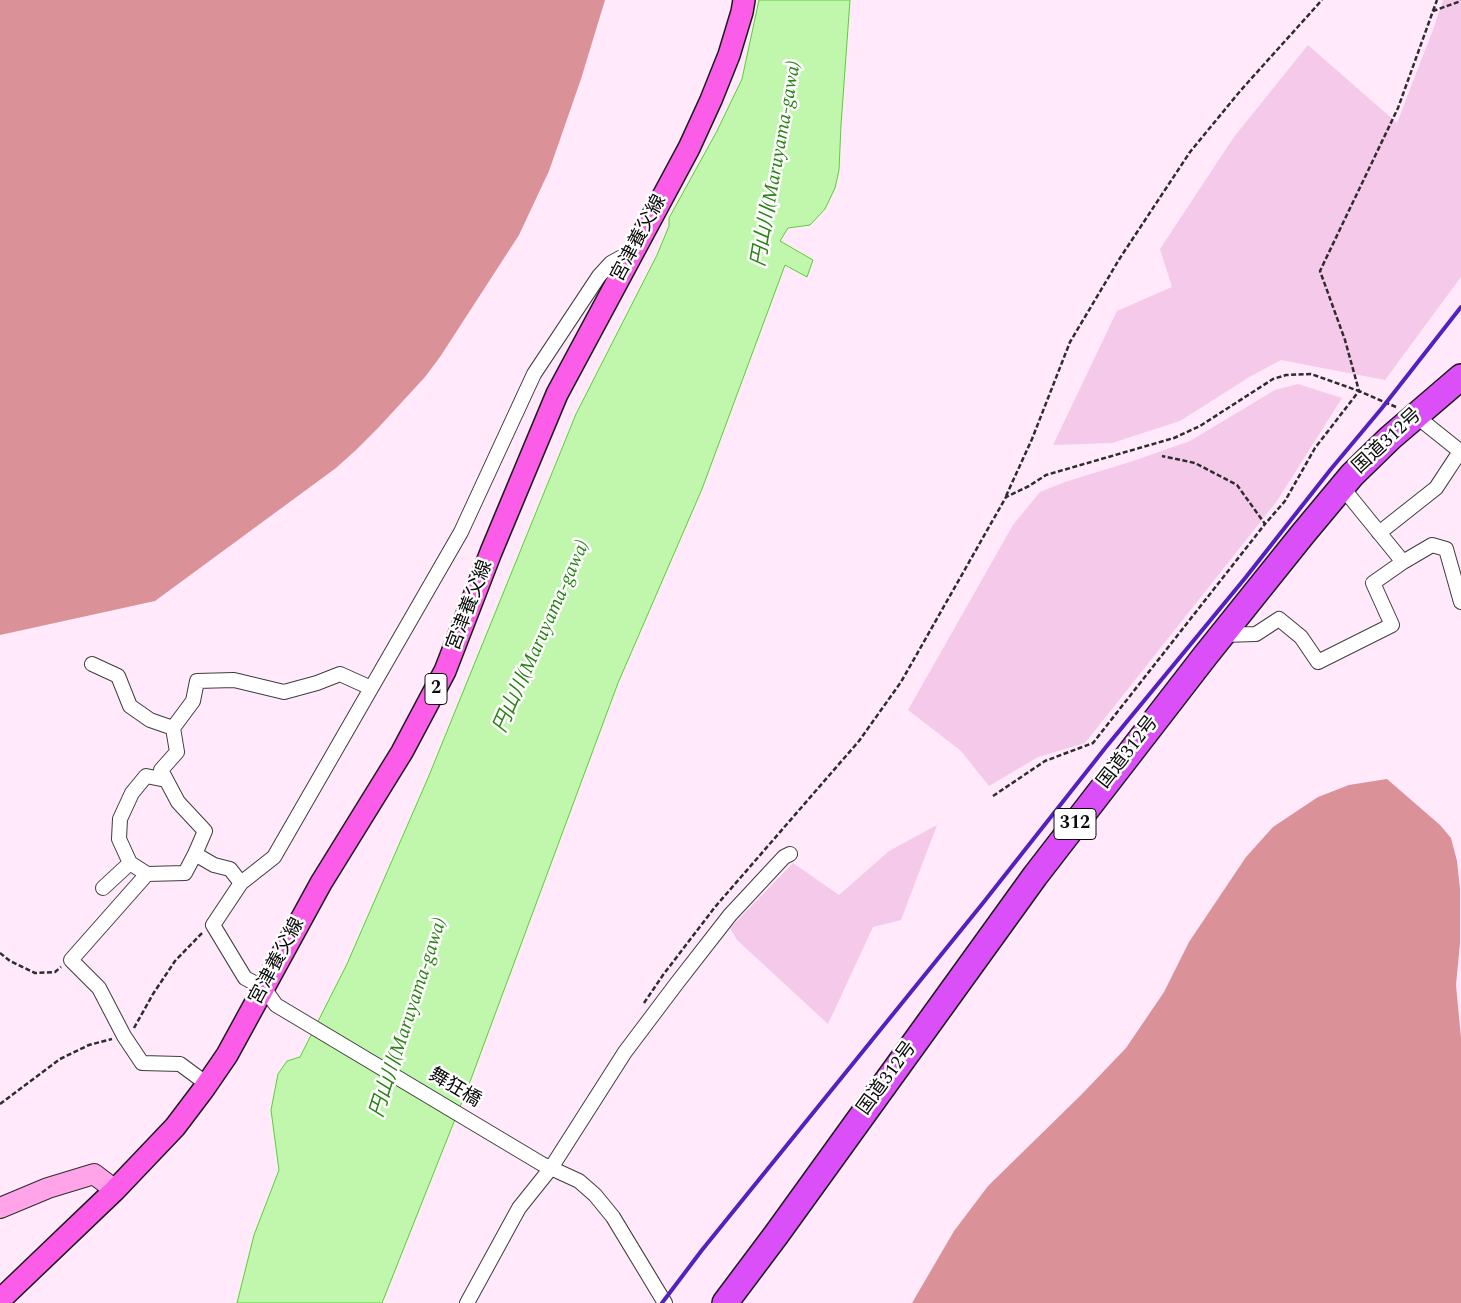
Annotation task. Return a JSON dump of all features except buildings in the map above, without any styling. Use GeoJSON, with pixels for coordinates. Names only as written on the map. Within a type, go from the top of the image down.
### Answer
{"type":"FeatureCollection","features":[{"type":"Feature","properties":{"kind":"highway","name":"国道312号"},"geometry":{"type":"LineString","coordinates":[[724,1303],[776,1235],[1035,876],[1222,635],[1352,475],[1390,438],[1461,377]]}},
{"type":"Feature","properties":{"kind":"main road","name":"宮津養父線"},"geometry":{"type":"LineString","coordinates":[[0,1300],[115,1190],[175,1126],[207,1084],[227,1055],[321,883],[402,752],[445,671],[557,394],[688,148],[711,100],[729,55],[744,0]]}},
{"type":"Feature","properties":{"kind":"street"},"geometry":{"type":"LineString","coordinates":[[195,854],[214,865],[230,869],[241,882],[274,857],[461,532],[534,374],[599,276],[611,263],[634,251]]}},
{"type":"Feature","properties":{"kind":"street"},"geometry":{"type":"LineString","coordinates":[[1380,533],[1436,488],[1461,451],[1416,416]]}},
{"type":"Feature","properties":{"kind":"street"},"geometry":{"type":"LineString","coordinates":[[1342,488],[1404,562]]}},
{"type":"Feature","properties":{"kind":"street"},"geometry":{"type":"LineString","coordinates":[[1222,635],[1256,634],[1279,619],[1300,638],[1318,662],[1392,625],[1372,583],[1432,546],[1446,549],[1461,602]]}},
{"type":"Feature","properties":{"kind":"street"},"geometry":{"type":"LineString","coordinates":[[92,664],[118,676],[130,706],[150,720],[174,728]]}},
{"type":"Feature","properties":{"kind":"street"},"geometry":{"type":"LineString","coordinates":[[166,780],[146,776],[132,793],[120,819],[119,839],[130,862],[147,874],[185,873],[205,831],[178,802],[166,780],[160,770],[177,752],[174,728],[193,701],[197,681],[234,680],[284,692],[317,683],[340,674],[371,688]]}},
{"type":"Feature","properties":{"kind":"street"},"geometry":{"type":"LineString","coordinates":[[467,1303],[519,1208],[625,1052],[730,915],[784,857],[790,854]]}},
{"type":"Feature","properties":{"kind":"street"},"geometry":{"type":"LineString","coordinates":[[103,888],[130,862]]}},
{"type":"Feature","properties":{"kind":"street"},"geometry":{"type":"LineString","coordinates":[[147,874],[71,960],[99,988],[124,1036],[142,1064],[180,1064],[207,1084]]}},
{"type":"Feature","properties":{"kind":"street","name":"舞狂橋"},"geometry":{"type":"LineString","coordinates":[[241,882],[213,925],[245,978],[264,988],[276,1005],[546,1166],[579,1181],[595,1195],[613,1217],[665,1303]]}},
{"type":"Feature","properties":{"kind":"street"},"geometry":{"type":"LineString","coordinates":[[0,1208],[48,1188],[94,1174],[115,1190]]}},
{"type":"Feature","properties":{"kind":"path"},"geometry":{"type":"LineString","coordinates":[[642,1005],[715,907],[859,741],[901,682],[1006,497],[1032,439],[1070,342],[1120,258],[1190,152],[1241,90],[1322,0]]}},
{"type":"Feature","properties":{"kind":"path"},"geometry":{"type":"LineString","coordinates":[[1359,391],[1345,340],[1320,271],[1398,108],[1437,0]]}},
{"type":"Feature","properties":{"kind":"path"},"geometry":{"type":"LineString","coordinates":[[1433,11],[1461,1]]}},
{"type":"Feature","properties":{"kind":"path"},"geometry":{"type":"LineString","coordinates":[[1006,497],[1046,475],[1174,438],[1200,426],[1273,380],[1286,375],[1311,374],[1359,391],[1416,416]]}},
{"type":"Feature","properties":{"kind":"path"},"geometry":{"type":"LineString","coordinates":[[993,796],[1045,761],[1093,743],[1285,501],[1314,448],[1359,391]]}},
{"type":"Feature","properties":{"kind":"path"},"geometry":{"type":"LineString","coordinates":[[1162,456],[1195,463],[1237,485],[1265,524]]}},
{"type":"Feature","properties":{"kind":"path"},"geometry":{"type":"LineString","coordinates":[[0,953],[10,961],[35,973],[55,972],[71,960]]}},
{"type":"Feature","properties":{"kind":"shaded area"},"geometry":{"type":"Polygon","coordinates":[[[0,0],[605,0],[581,79],[549,171],[519,235],[440,357],[425,377],[379,427],[336,468],[155,601],[0,635],[0,0]]]}},
{"type":"Feature","properties":{"kind":"shaded area"},"geometry":{"type":"Polygon","coordinates":[[[1443,0],[1461,0],[1461,277],[1385,380],[1281,360],[1251,376],[1180,421],[1112,443],[1053,445],[1117,311],[1172,287],[1160,249],[1234,137],[1308,45],[1397,123],[1443,0]]]}},
{"type":"Feature","properties":{"kind":"shaded area"},"geometry":{"type":"Polygon","coordinates":[[[1298,384],[1342,398],[1277,501],[1085,743],[1038,757],[989,786],[961,751],[908,710],[1013,525],[1040,492],[1190,441],[1275,390],[1298,384]]]}},
{"type":"Feature","properties":{"kind":"shaded area"},"geometry":{"type":"Polygon","coordinates":[[[1387,779],[1440,825],[1451,838],[1457,861],[1460,889],[1460,943],[1456,985],[1461,1038],[1461,1303],[912,1303],[954,1231],[988,1186],[1126,1048],[1164,992],[1189,942],[1246,857],[1273,827],[1318,797],[1349,785],[1387,779]]]}},
{"type":"Feature","properties":{"kind":"shaded area"},"geometry":{"type":"Polygon","coordinates":[[[937,825],[901,920],[873,927],[828,1024],[737,940],[730,928],[793,863],[839,895],[889,851],[937,825]]]}},
{"type":"Feature","properties":{"kind":"water","name":"円山川(Maruyama-gawa)"},"geometry":{"type":"Polygon","coordinates":[[[759,0],[850,0],[839,170],[835,188],[825,209],[810,225],[788,228],[780,241],[813,260],[807,277],[785,265],[702,489],[618,683],[471,1079],[382,1303],[237,1303],[254,1235],[279,1170],[271,1110],[278,1074],[287,1061],[300,1057],[347,964],[428,778],[576,414],[657,255],[669,226],[669,218],[717,131],[742,79],[759,0]]]}},
{"type":"Feature","properties":{"kind":"railway"},"geometry":{"type":"LineString","coordinates":[[662,1303],[702,1250],[983,903],[1106,747],[1246,577],[1461,307]]}}]}
